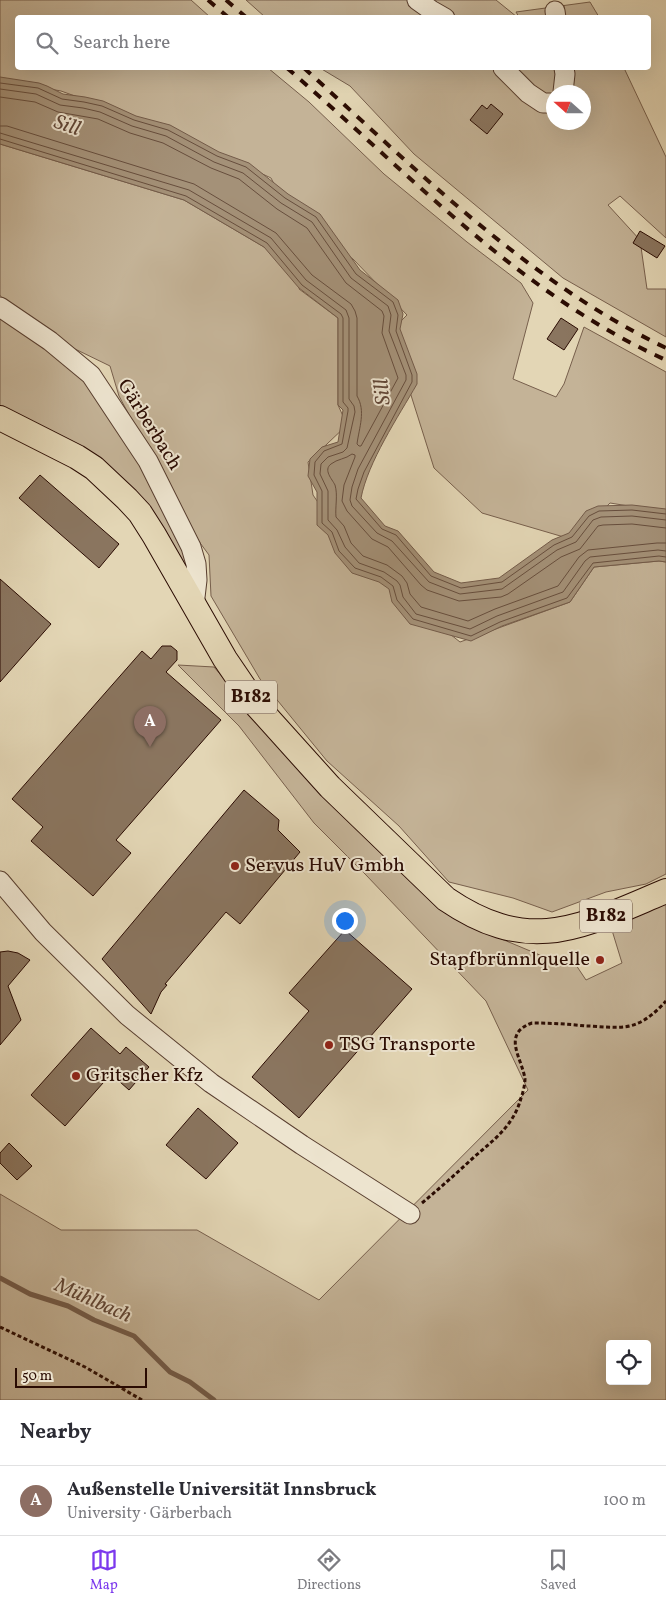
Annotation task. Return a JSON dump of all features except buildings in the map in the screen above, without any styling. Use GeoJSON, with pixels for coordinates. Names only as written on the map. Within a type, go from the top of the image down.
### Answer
{"type":"FeatureCollection","features":[{"type":"Feature","properties":{"kind":"main road","name":"B182"},"geometry":{"type":"LineString","coordinates":[[0,418],[77,457],[94,468],[140,513],[225,659],[257,706],[330,787],[446,899],[467,913],[488,923],[521,931],[543,932],[577,926],[605,917],[666,891]]}},
{"type":"Feature","properties":{"kind":"street"},"geometry":{"type":"LineString","coordinates":[[417,0],[439,15]]}},
{"type":"Feature","properties":{"kind":"street"},"geometry":{"type":"LineString","coordinates":[[506,70],[528,93],[546,103]]}},
{"type":"Feature","properties":{"kind":"street"},"geometry":{"type":"LineString","coordinates":[[564,70],[564,85]]}},
{"type":"Feature","properties":{"kind":"street","name":"Gärberbach"},"geometry":{"type":"LineString","coordinates":[[0,307],[50,342],[91,375],[148,461],[194,556],[197,580],[194,606]]}},
{"type":"Feature","properties":{"kind":"street"},"geometry":{"type":"LineString","coordinates":[[0,881],[43,932],[134,1021],[211,1083],[302,1145],[410,1214]]}},
{"type":"Feature","properties":{"kind":"path"},"geometry":{"type":"LineString","coordinates":[[410,1214],[496,1139],[510,1124],[522,1098],[525,1080],[515,1048],[516,1039],[525,1025],[532,1022],[603,1027],[635,1025],[645,1020],[666,1001]]}},
{"type":"Feature","properties":{"kind":"path"},"geometry":{"type":"LineString","coordinates":[[0,1327],[85,1367],[142,1400]]}},
{"type":"Feature","properties":{"kind":"shaded area"},"geometry":{"type":"Polygon","coordinates":[[[0,0],[191,0],[208,15],[15,15],[15,70],[270,70],[309,102],[384,174],[467,242],[521,283],[533,303],[513,379],[556,397],[564,384],[584,327],[666,372],[666,512],[610,503],[574,540],[482,513],[434,468],[410,392],[396,326],[407,315],[353,259],[289,213],[271,178],[167,129],[61,91],[0,80],[0,0]]]}},
{"type":"Feature","properties":{"kind":"shaded area"},"geometry":{"type":"Polygon","coordinates":[[[246,0],[496,0],[515,15],[263,15],[246,0]]]}},
{"type":"Feature","properties":{"kind":"shaded area"},"geometry":{"type":"Polygon","coordinates":[[[590,2],[598,15],[518,15],[516,12],[590,2]]]}},
{"type":"Feature","properties":{"kind":"shaded area"},"geometry":{"type":"Polygon","coordinates":[[[323,70],[625,70],[666,157],[666,238],[620,196],[608,205],[640,240],[647,289],[666,289],[666,337],[563,278],[414,154],[350,86],[323,70]]]}},
{"type":"Feature","properties":{"kind":"shaded area"},"geometry":{"type":"Polygon","coordinates":[[[0,144],[184,200],[264,247],[302,278],[299,289],[338,318],[338,405],[347,425],[308,462],[313,495],[358,561],[460,642],[570,602],[594,567],[666,562],[666,874],[646,884],[606,892],[552,912],[513,898],[449,882],[399,826],[327,761],[260,679],[211,596],[209,555],[192,532],[119,396],[110,366],[73,348],[9,309],[0,295],[0,144]]]}},
{"type":"Feature","properties":{"kind":"shaded area"},"geometry":{"type":"Polygon","coordinates":[[[0,312],[76,367],[129,438],[189,561],[184,569],[30,420],[0,406],[0,312]]]}},
{"type":"Feature","properties":{"kind":"shaded area"},"geometry":{"type":"Polygon","coordinates":[[[178,665],[214,667],[268,731],[468,925],[547,958],[572,959],[586,980],[622,963],[611,927],[666,904],[666,1400],[0,1400],[0,1194],[61,1230],[197,1230],[319,1300],[528,1090],[486,1001],[314,823],[239,726],[178,665]]]}},
{"type":"Feature","properties":{"kind":"water","name":"Sill"},"geometry":{"type":"Polygon","coordinates":[[[0,77],[39,83],[63,94],[103,101],[136,116],[170,125],[219,152],[249,163],[288,194],[320,214],[360,270],[398,300],[403,314],[400,329],[417,374],[417,384],[377,455],[361,498],[385,526],[398,531],[434,572],[461,583],[499,578],[552,540],[569,533],[586,511],[598,506],[632,505],[666,509],[666,562],[594,567],[570,602],[502,626],[471,641],[410,624],[392,602],[389,589],[379,582],[352,573],[335,553],[328,535],[317,525],[317,492],[308,476],[310,459],[322,447],[338,442],[343,410],[338,405],[338,318],[299,288],[264,247],[184,200],[0,144],[0,77]]]}},
{"type":"Feature","properties":{"kind":"waterway","name":"Mühlbach"},"geometry":{"type":"LineString","coordinates":[[0,1278],[30,1294],[68,1306],[94,1320],[134,1336],[170,1372],[190,1382],[214,1400]]}},
{"type":"Feature","properties":{"kind":"railway"},"geometry":{"type":"LineString","coordinates":[[208,0],[226,15]]}},
{"type":"Feature","properties":{"kind":"railway"},"geometry":{"type":"LineString","coordinates":[[226,0],[244,15]]}},
{"type":"Feature","properties":{"kind":"railway"},"geometry":{"type":"LineString","coordinates":[[289,70],[466,228],[513,266],[562,301],[612,333],[666,360]]}},
{"type":"Feature","properties":{"kind":"railway"},"geometry":{"type":"LineString","coordinates":[[306,70],[432,184],[520,257],[615,321],[666,348]]}},
{"type":"Feature","properties":{"kind":"place","name":"Außenstelle Universität Innsbruck"},"geometry":{"type":"Point","coordinates":[150,747]}},
{"type":"Feature","properties":{"kind":"place","name":"Servus HuV Gmbh"},"geometry":{"type":"Point","coordinates":[235,866]}},
{"type":"Feature","properties":{"kind":"place","name":"Stapfbrünnlquelle"},"geometry":{"type":"Point","coordinates":[600,960]}},
{"type":"Feature","properties":{"kind":"place","name":"TSG Transporte"},"geometry":{"type":"Point","coordinates":[329,1045]}},
{"type":"Feature","properties":{"kind":"place","name":"Gritscher Kfz"},"geometry":{"type":"Point","coordinates":[76,1076]}}]}
